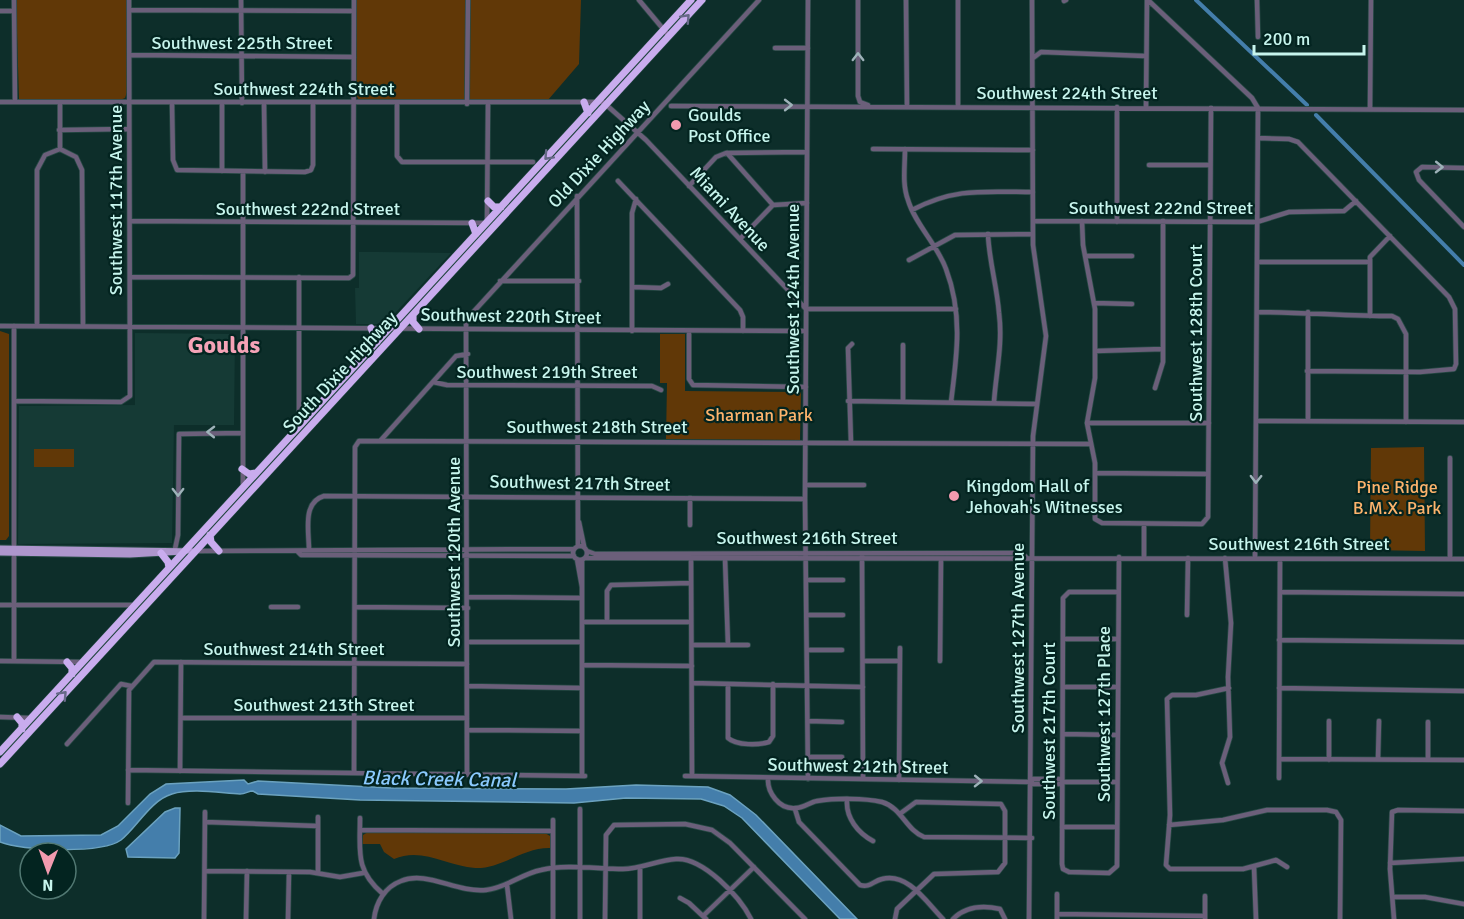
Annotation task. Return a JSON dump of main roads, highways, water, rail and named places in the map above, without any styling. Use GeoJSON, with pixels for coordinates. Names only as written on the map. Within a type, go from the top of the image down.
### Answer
{"type":"FeatureCollection","features":[{"type":"Feature","properties":{"kind":"highway","name":"South Dixie Highway"},"geometry":{"type":"LineString","coordinates":[[0,764],[34,721],[86,664],[138,608],[196,551],[607,104],[691,0]]}},
{"type":"Feature","properties":{"kind":"highway","name":"South Dixie Highway"},"geometry":{"type":"LineString","coordinates":[[0,752],[22,729],[34,721],[39,710],[72,674],[86,664],[124,617],[138,608],[169,568],[631,66],[702,0]]}},
{"type":"Feature","properties":{"kind":"highway"},"geometry":{"type":"LineString","coordinates":[[607,104],[607,97],[630,72],[631,66]]}},
{"type":"Feature","properties":{"kind":"highway"},"geometry":{"type":"LineString","coordinates":[[584,102],[588,113]]}},
{"type":"Feature","properties":{"kind":"highway"},"geometry":{"type":"LineString","coordinates":[[562,153],[566,142],[598,108],[598,102]]}},
{"type":"Feature","properties":{"kind":"highway"},"geometry":{"type":"LineString","coordinates":[[488,201],[494,207],[501,207]]}},
{"type":"Feature","properties":{"kind":"highway"},"geometry":{"type":"LineString","coordinates":[[454,270],[457,262],[485,231],[487,223],[499,221]]}},
{"type":"Feature","properties":{"kind":"highway"},"geometry":{"type":"LineString","coordinates":[[472,223],[476,234]]}},
{"type":"Feature","properties":{"kind":"highway"},"geometry":{"type":"LineString","coordinates":[[400,329],[402,321],[432,286],[436,278]]}},
{"type":"Feature","properties":{"kind":"highway"},"geometry":{"type":"LineString","coordinates":[[413,315],[413,322],[419,329]]}},
{"type":"Feature","properties":{"kind":"highway"},"geometry":{"type":"LineString","coordinates":[[371,328],[377,342]]}},
{"type":"Feature","properties":{"kind":"highway"},"geometry":{"type":"LineString","coordinates":[[355,378],[359,369],[388,336],[390,328]]}},
{"type":"Feature","properties":{"kind":"highway"},"geometry":{"type":"LineString","coordinates":[[268,472],[272,463],[299,434],[299,427],[309,427]]}},
{"type":"Feature","properties":{"kind":"highway"},"geometry":{"type":"LineString","coordinates":[[242,469],[249,474],[256,473]]}},
{"type":"Feature","properties":{"kind":"highway"},"geometry":{"type":"LineString","coordinates":[[196,551],[194,547],[230,507],[232,500]]}},
{"type":"Feature","properties":{"kind":"highway"},"geometry":{"type":"LineString","coordinates":[[210,535],[211,542],[219,551]]}},
{"type":"Feature","properties":{"kind":"highway"},"geometry":{"type":"LineString","coordinates":[[138,608],[186,557],[185,551]]}},
{"type":"Feature","properties":{"kind":"highway"},"geometry":{"type":"LineString","coordinates":[[161,553],[168,561],[169,568]]}},
{"type":"Feature","properties":{"kind":"highway"},"geometry":{"type":"LineString","coordinates":[[68,662],[72,674]]}},
{"type":"Feature","properties":{"kind":"highway"},"geometry":{"type":"LineString","coordinates":[[17,717],[22,723],[22,729]]}},
{"type":"Feature","properties":{"kind":"main road","name":"Southwest 216th Street"},"geometry":{"type":"LineString","coordinates":[[0,548],[161,553],[196,551]]}},
{"type":"Feature","properties":{"kind":"main road","name":"Southwest 216th Street"},"geometry":{"type":"LineString","coordinates":[[0,553],[15,550],[175,549],[185,551]]}},
{"type":"Feature","properties":{"kind":"water","name":"Black Creek Canal"},"geometry":{"type":"Polygon","coordinates":[[[244,780],[248,784],[258,781],[391,788],[566,789],[636,785],[708,787],[730,795],[756,815],[857,919],[840,919],[742,818],[724,806],[701,799],[626,798],[574,803],[360,800],[258,794],[253,791],[240,794],[188,791],[164,797],[127,835],[111,844],[78,849],[78,841],[18,841],[18,846],[0,842],[0,825],[21,836],[101,835],[118,826],[150,794],[166,784],[244,780]]]}},
{"type":"Feature","properties":{"kind":"water"},"geometry":{"type":"Polygon","coordinates":[[[180,808],[179,853],[175,858],[128,857],[126,849],[165,812],[180,808]]]}},
{"type":"Feature","properties":{"kind":"waterway"},"geometry":{"type":"LineString","coordinates":[[1196,0],[1307,105]]}},
{"type":"Feature","properties":{"kind":"waterway"},"geometry":{"type":"LineString","coordinates":[[1316,115],[1464,265]]}},
{"type":"Feature","properties":{"kind":"place","name":"Goulds Post Office"},"geometry":{"type":"Point","coordinates":[676,125]}},
{"type":"Feature","properties":{"kind":"place","name":"Kingdom Hall of Jehovah's Witnesses"},"geometry":{"type":"Point","coordinates":[954,496]}},
{"type":"Feature","properties":{"kind":"district","name":"Goulds"},"geometry":{"type":"Point","coordinates":[224,345]}},
{"type":"Feature","properties":{"kind":"park label","name":"Sharman Park"},"geometry":{"type":"Point","coordinates":[759,415]}},
{"type":"Feature","properties":{"kind":"park label","name":"Pine Ridge B.M.X. Park"},"geometry":{"type":"Point","coordinates":[1397,497]}}]}
